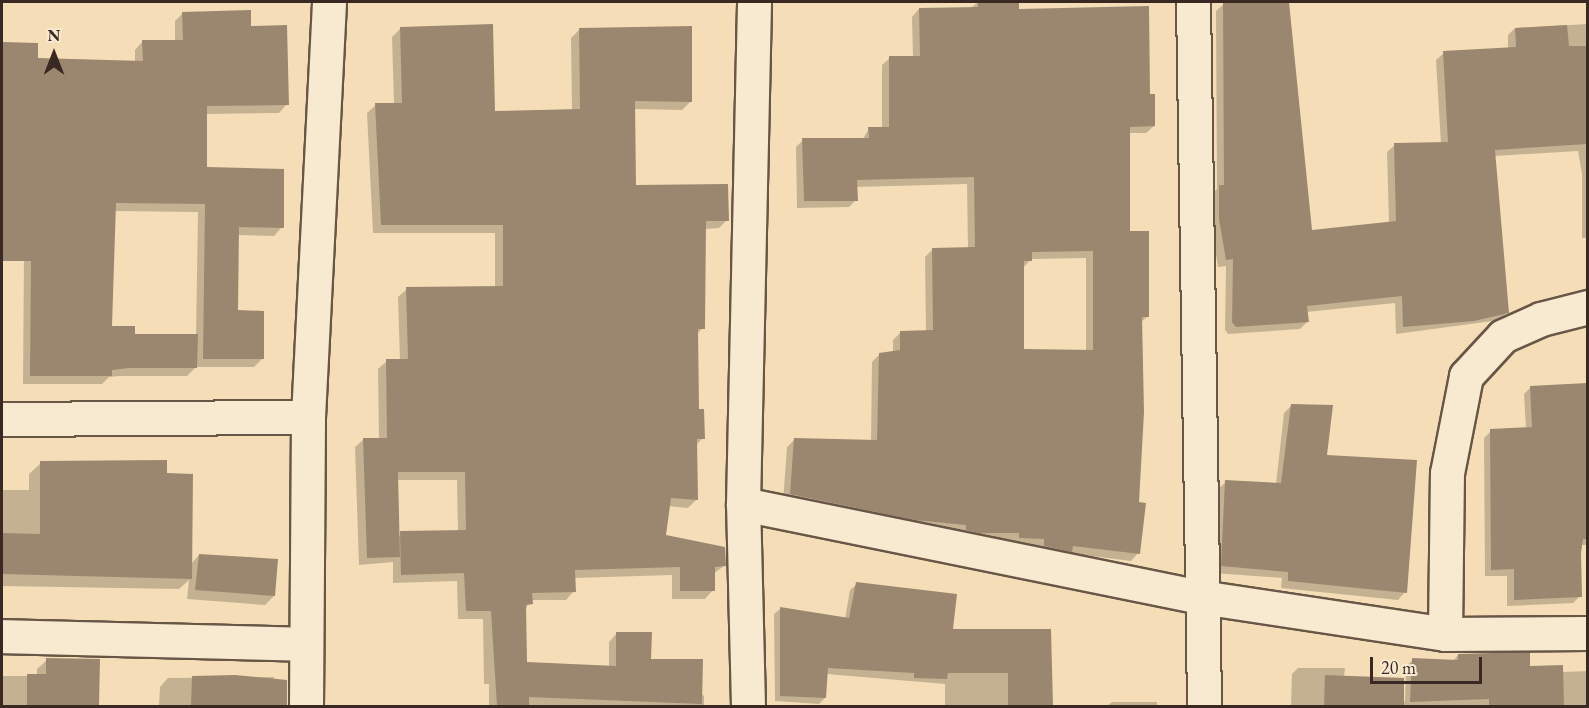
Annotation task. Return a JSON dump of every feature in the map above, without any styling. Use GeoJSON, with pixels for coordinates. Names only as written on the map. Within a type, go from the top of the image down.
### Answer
{"type":"FeatureCollection","features":[{"type":"Feature","properties":{"kind":"street"},"geometry":{"type":"LineString","coordinates":[[306,706],[308,417],[329,2]]}},
{"type":"Feature","properties":{"kind":"street"},"geometry":{"type":"LineString","coordinates":[[748,706],[743,504],[754,2]]}},
{"type":"Feature","properties":{"kind":"street"},"geometry":{"type":"LineString","coordinates":[[1193,2],[1204,706]]}},
{"type":"Feature","properties":{"kind":"street"},"geometry":{"type":"LineString","coordinates":[[1445,634],[1447,472],[1466,376],[1503,336],[1541,319],[1587,307]]}},
{"type":"Feature","properties":{"kind":"street"},"geometry":{"type":"LineString","coordinates":[[2,419],[308,417]]}},
{"type":"Feature","properties":{"kind":"street"},"geometry":{"type":"LineString","coordinates":[[743,504],[1201,597],[1445,634],[1587,633]]}},
{"type":"Feature","properties":{"kind":"street"},"geometry":{"type":"LineString","coordinates":[[2,636],[305,644]]}},
{"type":"Feature","properties":{"kind":"building"},"geometry":{"type":"Polygon","coordinates":[[[978,2],[1019,2],[1019,9],[1149,6],[1150,94],[1155,94],[1155,126],[1130,127],[1130,231],[1149,231],[1149,317],[1142,317],[1144,412],[1139,502],[1146,503],[1140,554],[1073,546],[1072,552],[1044,546],[1044,539],[1019,538],[1019,533],[979,533],[966,530],[966,525],[914,520],[790,494],[794,438],[877,440],[879,353],[900,350],[900,331],[933,330],[932,248],[975,247],[974,177],[857,180],[858,201],[804,201],[802,138],[869,138],[868,127],[889,127],[889,56],[920,56],[919,8],[978,7],[978,2]],[[1093,251],[1032,252],[1032,261],[1024,261],[1024,349],[1093,350],[1093,251]]]}},
{"type":"Feature","properties":{"kind":"building"},"geometry":{"type":"Polygon","coordinates":[[[1223,2],[1289,2],[1312,230],[1396,221],[1394,143],[1448,142],[1443,51],[1516,47],[1515,28],[1567,25],[1569,46],[1587,46],[1587,144],[1495,150],[1509,313],[1474,321],[1403,327],[1402,296],[1307,306],[1309,322],[1236,327],[1232,322],[1233,259],[1226,260],[1219,219],[1219,185],[1224,185],[1223,2]]]}},
{"type":"Feature","properties":{"kind":"building"},"geometry":{"type":"Polygon","coordinates":[[[251,10],[251,26],[287,25],[289,105],[207,106],[207,167],[284,169],[284,228],[239,227],[238,310],[264,311],[264,359],[203,359],[205,204],[116,203],[112,326],[135,326],[135,334],[198,334],[197,368],[129,368],[112,370],[112,376],[30,376],[31,261],[2,261],[3,42],[38,43],[38,58],[143,61],[142,40],[183,40],[182,12],[251,10]]]}},
{"type":"Feature","properties":{"kind":"building"},"geometry":{"type":"Polygon","coordinates":[[[493,24],[495,111],[580,109],[579,28],[692,26],[692,102],[635,101],[636,185],[728,184],[729,221],[706,221],[705,329],[698,329],[699,409],[704,409],[705,439],[697,439],[698,500],[671,498],[666,535],[725,547],[726,566],[715,567],[715,591],[680,591],[680,567],[575,570],[576,592],[532,593],[533,604],[526,605],[527,662],[616,666],[616,632],[652,632],[651,659],[703,659],[702,704],[529,697],[529,706],[497,706],[491,611],[466,611],[464,573],[401,575],[400,531],[466,530],[465,472],[398,472],[400,557],[367,558],[363,438],[387,438],[386,359],[408,359],[406,287],[503,286],[503,225],[381,225],[375,103],[402,103],[400,27],[493,24]]]}},
{"type":"Feature","properties":{"kind":"building"},"geometry":{"type":"Polygon","coordinates":[[[1587,383],[1587,539],[1583,539],[1581,553],[1582,597],[1514,600],[1514,569],[1491,570],[1490,429],[1532,427],[1530,386],[1587,383]]]}},
{"type":"Feature","properties":{"kind":"building"},"geometry":{"type":"Polygon","coordinates":[[[1291,404],[1333,405],[1327,455],[1417,460],[1407,593],[1288,581],[1288,572],[1221,566],[1225,480],[1281,483],[1291,404]]]}},
{"type":"Feature","properties":{"kind":"building"},"geometry":{"type":"Polygon","coordinates":[[[167,460],[167,473],[193,474],[192,579],[2,574],[2,533],[40,534],[40,461],[167,460]]]}},
{"type":"Feature","properties":{"kind":"building"},"geometry":{"type":"Polygon","coordinates":[[[199,554],[278,559],[275,596],[195,590],[199,554]]]}},
{"type":"Feature","properties":{"kind":"building"},"geometry":{"type":"Polygon","coordinates":[[[856,582],[957,594],[953,629],[1051,629],[1053,706],[1008,706],[1008,673],[948,673],[947,679],[914,678],[914,673],[828,668],[826,698],[780,696],[780,607],[849,618],[856,582]]]}},
{"type":"Feature","properties":{"kind":"building"},"geometry":{"type":"Polygon","coordinates":[[[1530,652],[1530,666],[1563,665],[1564,706],[1489,706],[1489,699],[1410,702],[1412,658],[1458,660],[1458,654],[1530,652]]]}},
{"type":"Feature","properties":{"kind":"building"},"geometry":{"type":"Polygon","coordinates":[[[46,658],[100,659],[99,706],[27,706],[27,674],[46,674],[46,658]]]}},
{"type":"Feature","properties":{"kind":"building"},"geometry":{"type":"Polygon","coordinates":[[[235,675],[287,680],[287,706],[191,706],[192,676],[235,675]]]}},
{"type":"Feature","properties":{"kind":"building"},"geometry":{"type":"Polygon","coordinates":[[[1325,675],[1404,678],[1404,706],[1324,706],[1325,675]]]}}]}
